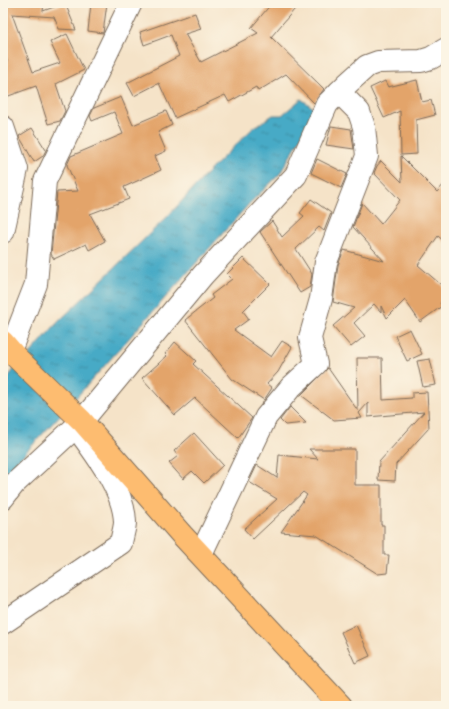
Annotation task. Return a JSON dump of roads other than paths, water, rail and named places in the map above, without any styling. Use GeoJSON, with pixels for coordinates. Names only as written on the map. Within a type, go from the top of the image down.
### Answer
{"type":"FeatureCollection","features":[{"type":"Feature","properties":{"kind":"main road"},"geometry":{"type":"LineString","coordinates":[[10,350],[78,421],[341,706]]}},
{"type":"Feature","properties":{"kind":"street"},"geometry":{"type":"LineString","coordinates":[[10,350],[36,284],[45,181],[131,3]]}},
{"type":"Feature","properties":{"kind":"street"},"geometry":{"type":"LineString","coordinates":[[3,498],[14,484],[78,421],[203,275],[296,176],[327,104],[367,66],[388,60],[421,61],[432,58],[446,48]]}},
{"type":"Feature","properties":{"kind":"street"},"geometry":{"type":"LineString","coordinates":[[201,554],[266,417],[291,387],[316,364],[310,338],[321,299],[326,262],[367,156],[364,127],[359,112],[339,92]]}},
{"type":"Feature","properties":{"kind":"street"},"geometry":{"type":"LineString","coordinates":[[3,127],[17,169],[3,232]]}},
{"type":"Feature","properties":{"kind":"street"},"geometry":{"type":"LineString","coordinates":[[17,169],[45,181]]}},
{"type":"Feature","properties":{"kind":"street"},"geometry":{"type":"LineString","coordinates":[[3,623],[121,543],[125,522],[121,502],[103,465],[78,421]]}},
{"type":"Feature","properties":{"kind":"water"},"geometry":{"type":"Polygon","coordinates":[[[301,99],[315,109],[304,133],[279,175],[249,204],[74,400],[27,357],[57,323],[168,216],[210,170],[253,128],[273,115],[282,115],[301,99]]]}},
{"type":"Feature","properties":{"kind":"water"},"geometry":{"type":"Polygon","coordinates":[[[15,368],[63,412],[3,477],[3,384],[15,368]]]}}]}
